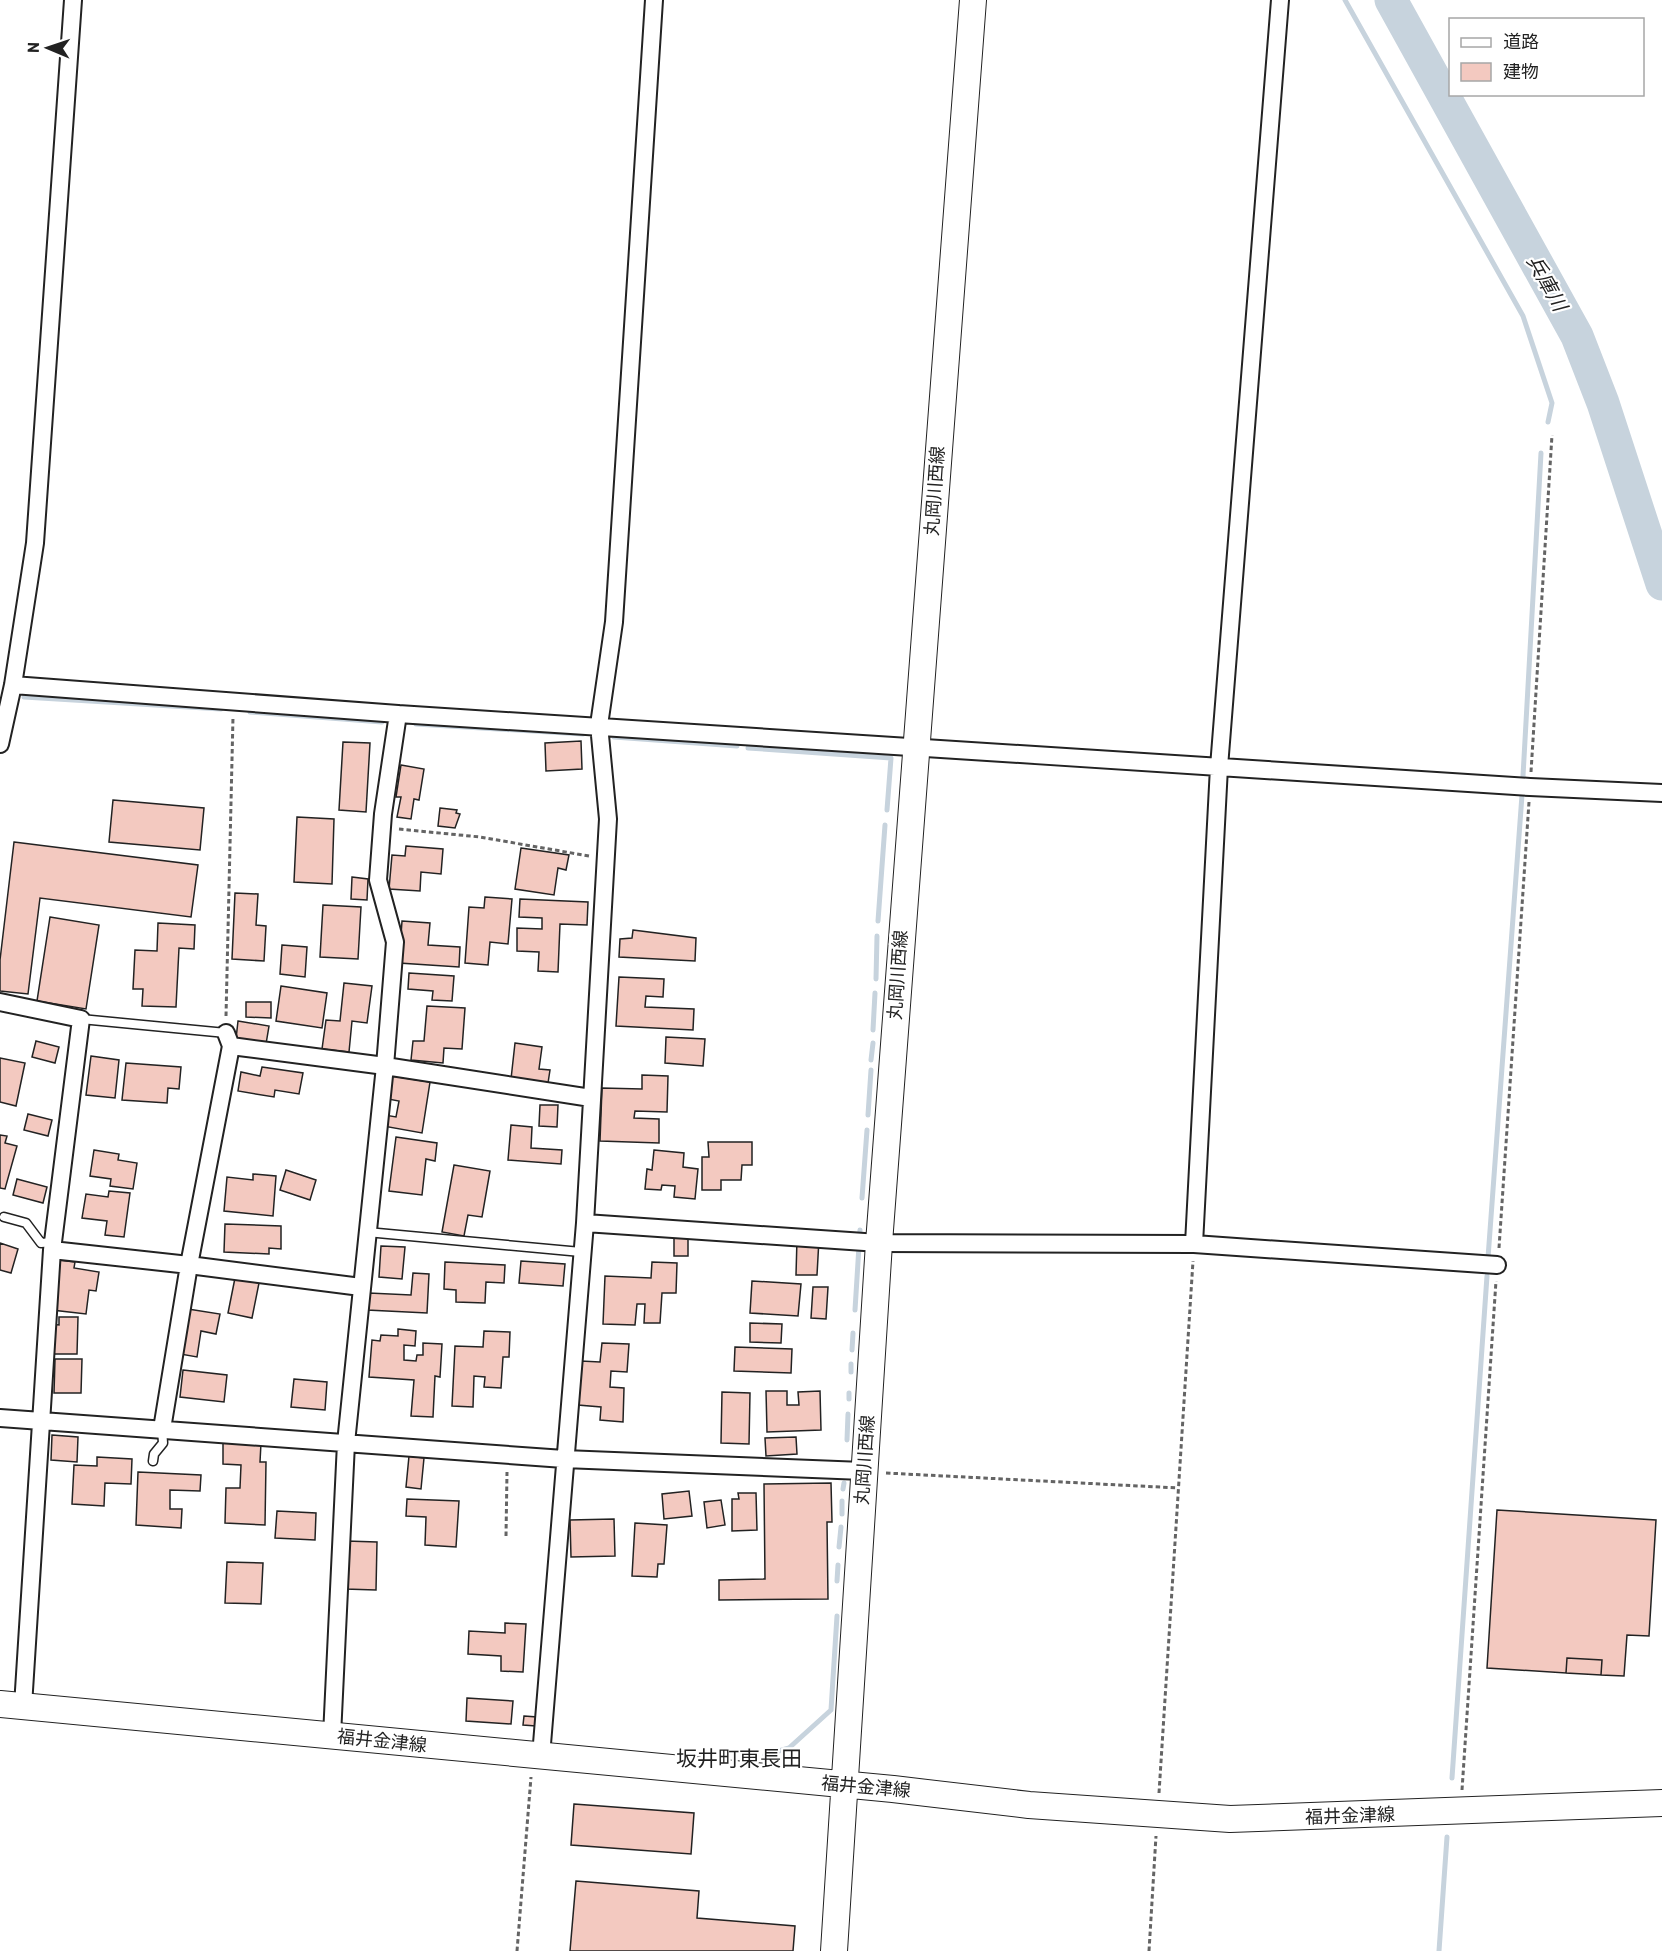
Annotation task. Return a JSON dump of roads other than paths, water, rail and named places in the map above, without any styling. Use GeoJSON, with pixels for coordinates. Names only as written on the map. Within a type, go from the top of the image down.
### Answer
{"type":"FeatureCollection","features":[{"type":"Feature","properties":{"kind":"main road","name":"丸岡川西線"},"geometry":{"type":"LineString","coordinates":[[834,1951],[879,1243],[973,0]]}},
{"type":"Feature","properties":{"kind":"main road","name":"福井金津線"},"geometry":{"type":"LineString","coordinates":[[11,1705],[1158,1816],[1230,1820],[1662,1803]]}},
{"type":"Feature","properties":{"kind":"street"},"geometry":{"type":"LineString","coordinates":[[0,744],[35,543],[73,0]]}},
{"type":"Feature","properties":{"kind":"street"},"geometry":{"type":"LineString","coordinates":[[541,1756],[585,1223],[608,819],[599,725],[614,622],[654,0]]}},
{"type":"Feature","properties":{"kind":"street"},"geometry":{"type":"LineString","coordinates":[[1194,1244],[1219,767],[1280,0]]}},
{"type":"Feature","properties":{"kind":"street"},"geometry":{"type":"LineString","coordinates":[[12,685],[398,714],[599,725],[1530,787],[1662,793]]}},
{"type":"Feature","properties":{"kind":"street"},"geometry":{"type":"LineString","coordinates":[[332,1736],[346,1443],[366,1232],[385,1066],[395,942],[378,880],[382,827],[398,714]]}},
{"type":"Feature","properties":{"kind":"street"},"geometry":{"type":"LineString","coordinates":[[0,1002],[81,1019],[53,1246],[40,1421],[11,1705]]}},
{"type":"Feature","properties":{"kind":"street"},"geometry":{"type":"LineString","coordinates":[[162,1429],[228,1039],[591,1098]]}},
{"type":"Feature","properties":{"kind":"street"},"geometry":{"type":"LineString","coordinates":[[585,1223],[879,1243],[1194,1244],[1497,1265]]}},
{"type":"Feature","properties":{"kind":"street"},"geometry":{"type":"LineString","coordinates":[[53,1246],[361,1287]]}},
{"type":"Feature","properties":{"kind":"street"},"geometry":{"type":"LineString","coordinates":[[0,1418],[564,1459],[863,1471]]}},
{"type":"Feature","properties":{"kind":"lane"},"geometry":{"type":"LineString","coordinates":[[81,1019],[228,1039]]}},
{"type":"Feature","properties":{"kind":"lane"},"geometry":{"type":"LineString","coordinates":[[4,1217],[26,1223],[41,1243],[53,1246]]}},
{"type":"Feature","properties":{"kind":"lane"},"geometry":{"type":"LineString","coordinates":[[366,1232],[581,1252]]}},
{"type":"Feature","properties":{"kind":"lane"},"geometry":{"type":"LineString","coordinates":[[153,1461],[154,1454],[163,1443],[162,1429]]}},
{"type":"Feature","properties":{"kind":"waterway"},"geometry":{"type":"LineString","coordinates":[[1345,0],[1523,316],[1552,403],[1548,422]]}},
{"type":"Feature","properties":{"kind":"waterway","name":"兵庫川"},"geometry":{"type":"LineString","coordinates":[[1391,0],[1577,336],[1603,403],[1662,584]]}},
{"type":"Feature","properties":{"kind":"waterway"},"geometry":{"type":"LineString","coordinates":[[1523,776],[1541,453]]}},
{"type":"Feature","properties":{"kind":"waterway"},"geometry":{"type":"LineString","coordinates":[[24,697],[221,709]]}},
{"type":"Feature","properties":{"kind":"waterway"},"geometry":{"type":"LineString","coordinates":[[250,712],[382,722]]}},
{"type":"Feature","properties":{"kind":"waterway"},"geometry":{"type":"LineString","coordinates":[[416,724],[583,734]]}},
{"type":"Feature","properties":{"kind":"waterway"},"geometry":{"type":"LineString","coordinates":[[614,737],[737,746]]}},
{"type":"Feature","properties":{"kind":"waterway"},"geometry":{"type":"LineString","coordinates":[[748,748],[891,758],[887,810]]}},
{"type":"Feature","properties":{"kind":"waterway"},"geometry":{"type":"LineString","coordinates":[[1488,1258],[1522,795]]}},
{"type":"Feature","properties":{"kind":"waterway"},"geometry":{"type":"LineString","coordinates":[[878,921],[885,825]]}},
{"type":"Feature","properties":{"kind":"waterway"},"geometry":{"type":"LineString","coordinates":[[876,979],[877,936]]}},
{"type":"Feature","properties":{"kind":"waterway"},"geometry":{"type":"LineString","coordinates":[[873,1030],[875,993]]}},
{"type":"Feature","properties":{"kind":"waterway"},"geometry":{"type":"LineString","coordinates":[[871,1060],[873,1043]]}},
{"type":"Feature","properties":{"kind":"waterway"},"geometry":{"type":"LineString","coordinates":[[868,1115],[871,1070]]}},
{"type":"Feature","properties":{"kind":"waterway"},"geometry":{"type":"LineString","coordinates":[[862,1198],[867,1130]]}},
{"type":"Feature","properties":{"kind":"waterway"},"geometry":{"type":"LineString","coordinates":[[855,1310],[860,1230]]}},
{"type":"Feature","properties":{"kind":"waterway"},"geometry":{"type":"LineString","coordinates":[[1452,1778],[1487,1276]]}},
{"type":"Feature","properties":{"kind":"waterway"},"geometry":{"type":"LineString","coordinates":[[852,1350],[853,1333]]}},
{"type":"Feature","properties":{"kind":"waterway"},"geometry":{"type":"LineString","coordinates":[[851,1364],[851,1372]]}},
{"type":"Feature","properties":{"kind":"waterway"},"geometry":{"type":"LineString","coordinates":[[849,1393],[849,1399]]}},
{"type":"Feature","properties":{"kind":"waterway"},"geometry":{"type":"LineString","coordinates":[[847,1440],[848,1414]]}},
{"type":"Feature","properties":{"kind":"waterway"},"geometry":{"type":"LineString","coordinates":[[843,1489],[844,1483]]}},
{"type":"Feature","properties":{"kind":"waterway"},"geometry":{"type":"LineString","coordinates":[[842,1501],[842,1514]]}},
{"type":"Feature","properties":{"kind":"waterway"},"geometry":{"type":"LineString","coordinates":[[839,1547],[841,1527]]}},
{"type":"Feature","properties":{"kind":"waterway"},"geometry":{"type":"LineString","coordinates":[[837,1581],[838,1565]]}},
{"type":"Feature","properties":{"kind":"waterway"},"geometry":{"type":"LineString","coordinates":[[765,1755],[789,1748],[831,1710],[837,1616]]}},
{"type":"Feature","properties":{"kind":"waterway"},"geometry":{"type":"LineString","coordinates":[[1439,1951],[1447,1837]]}},
{"type":"Feature","properties":{"kind":"district","name":"坂井町東長田"},"geometry":{"type":"Point","coordinates":[739,1759]}}]}
